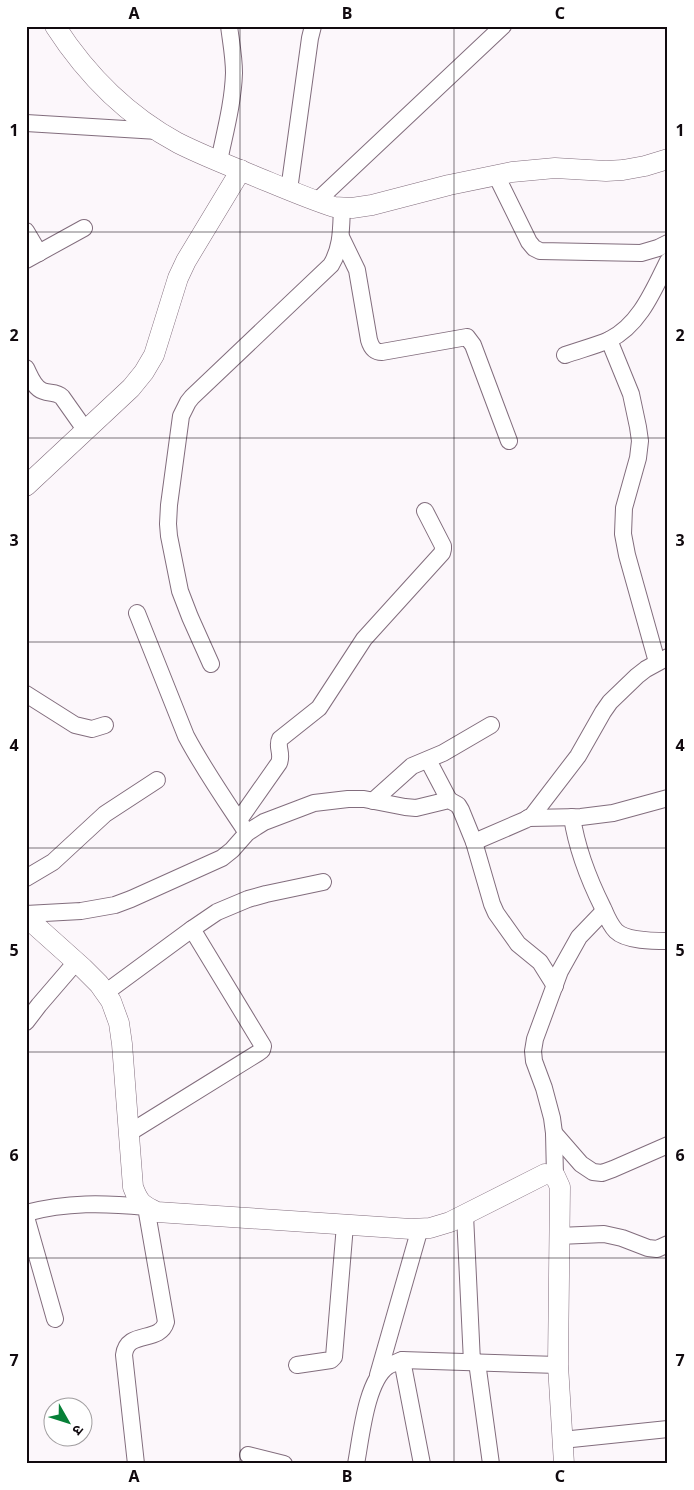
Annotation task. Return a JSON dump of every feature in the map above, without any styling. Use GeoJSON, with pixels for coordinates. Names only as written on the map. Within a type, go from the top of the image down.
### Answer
{"type":"FeatureCollection","features":[{"type":"Feature","properties":{"kind":"street"},"geometry":{"type":"LineString","coordinates":[[55,26],[85,67],[111,94],[158,131],[179,143],[219,161],[334,207],[352,208],[372,205],[449,185],[534,169],[623,170],[668,159]]}},
{"type":"Feature","properties":{"kind":"street"},"geometry":{"type":"LineString","coordinates":[[219,161],[233,91],[233,60],[229,26]]}},
{"type":"Feature","properties":{"kind":"street"},"geometry":{"type":"LineString","coordinates":[[289,190],[313,26]]}},
{"type":"Feature","properties":{"kind":"street"},"geometry":{"type":"LineString","coordinates":[[316,201],[503,26]]}},
{"type":"Feature","properties":{"kind":"street"},"geometry":{"type":"LineString","coordinates":[[26,123],[158,131]]}},
{"type":"Feature","properties":{"kind":"street"},"geometry":{"type":"LineString","coordinates":[[26,486],[131,388],[144,372],[154,355],[182,269],[196,242],[241,170]]}},
{"type":"Feature","properties":{"kind":"street"},"geometry":{"type":"LineString","coordinates":[[496,175],[529,242],[540,251],[642,253],[668,243]]}},
{"type":"Feature","properties":{"kind":"street"},"geometry":{"type":"LineString","coordinates":[[210,664],[180,591],[169,536],[169,505],[181,416],[192,397],[331,265],[338,250],[341,237],[342,207]]}},
{"type":"Feature","properties":{"kind":"street"},"geometry":{"type":"LineString","coordinates":[[26,231],[32,257],[84,228]]}},
{"type":"Feature","properties":{"kind":"street"},"geometry":{"type":"LineString","coordinates":[[341,237],[357,270],[369,340],[373,349],[382,352],[467,337],[473,345],[508,441]]}},
{"type":"Feature","properties":{"kind":"street"},"geometry":{"type":"LineString","coordinates":[[565,355],[609,340],[630,325],[650,296],[668,261]]}},
{"type":"Feature","properties":{"kind":"street"},"geometry":{"type":"LineString","coordinates":[[474,842],[528,818],[534,813],[578,756],[610,702],[637,676],[662,660],[627,555],[623,534],[624,508],[638,458],[640,441],[631,394],[609,340]]}},
{"type":"Feature","properties":{"kind":"street"},"geometry":{"type":"LineString","coordinates":[[26,368],[38,388],[62,397],[86,431]]}},
{"type":"Feature","properties":{"kind":"street"},"geometry":{"type":"LineString","coordinates":[[26,915],[97,909],[130,899],[222,858],[232,850],[243,826],[279,763],[281,756],[280,739],[319,708],[364,639],[442,553],[442,546],[424,510]]}},
{"type":"Feature","properties":{"kind":"street"},"geometry":{"type":"LineString","coordinates":[[137,613],[186,736],[228,806],[243,826]]}},
{"type":"Feature","properties":{"kind":"street"},"geometry":{"type":"LineString","coordinates":[[26,694],[74,725],[92,729],[104,725]]}},
{"type":"Feature","properties":{"kind":"street"},"geometry":{"type":"LineString","coordinates":[[372,801],[412,766],[428,760],[491,724]]}},
{"type":"Feature","properties":{"kind":"street"},"geometry":{"type":"LineString","coordinates":[[428,760],[449,800],[458,805],[461,810],[474,842],[496,913],[518,944],[540,962],[555,986]]}},
{"type":"Feature","properties":{"kind":"street"},"geometry":{"type":"LineString","coordinates":[[26,878],[53,862],[104,814],[157,780]]}},
{"type":"Feature","properties":{"kind":"street"},"geometry":{"type":"LineString","coordinates":[[528,818],[572,817],[612,813],[668,798]]}},
{"type":"Feature","properties":{"kind":"street"},"geometry":{"type":"LineString","coordinates":[[243,826],[264,822],[314,803],[348,799],[416,808],[449,800]]}},
{"type":"Feature","properties":{"kind":"street"},"geometry":{"type":"LineString","coordinates":[[572,817],[579,852],[604,911],[616,931],[624,936],[657,941],[668,940]]}},
{"type":"Feature","properties":{"kind":"street"},"geometry":{"type":"LineString","coordinates":[[105,993],[217,912],[248,899],[323,882]]}},
{"type":"Feature","properties":{"kind":"street"},"geometry":{"type":"LineString","coordinates":[[564,1464],[558,1365],[560,1187],[555,1176],[554,1133],[549,1104],[534,1061],[533,1052],[535,1040],[560,971],[579,937],[604,911]]}},
{"type":"Feature","properties":{"kind":"street"},"geometry":{"type":"LineString","coordinates":[[26,915],[98,984],[111,1001],[119,1023],[133,1187],[138,1200],[146,1207],[157,1212],[411,1229],[430,1228],[465,1215],[545,1174],[555,1176]]}},
{"type":"Feature","properties":{"kind":"street"},"geometry":{"type":"LineString","coordinates":[[129,1133],[262,1050],[263,1046],[192,929]]}},
{"type":"Feature","properties":{"kind":"street"},"geometry":{"type":"LineString","coordinates":[[26,1022],[39,1004],[76,962]]}},
{"type":"Feature","properties":{"kind":"street"},"geometry":{"type":"LineString","coordinates":[[554,1133],[581,1164],[593,1172],[602,1173],[668,1146]]}},
{"type":"Feature","properties":{"kind":"street"},"geometry":{"type":"LineString","coordinates":[[26,1213],[41,1209],[107,1203],[146,1207]]}},
{"type":"Feature","properties":{"kind":"street"},"geometry":{"type":"LineString","coordinates":[[134,1463],[124,1356],[125,1349],[133,1340],[160,1331],[165,1327],[166,1322],[146,1207]]}},
{"type":"Feature","properties":{"kind":"street"},"geometry":{"type":"LineString","coordinates":[[465,1215],[475,1362],[491,1464]]}},
{"type":"Feature","properties":{"kind":"street"},"geometry":{"type":"LineString","coordinates":[[26,1217],[55,1319]]}},
{"type":"Feature","properties":{"kind":"street"},"geometry":{"type":"LineString","coordinates":[[297,1365],[331,1360],[334,1356],[345,1225]]}},
{"type":"Feature","properties":{"kind":"street"},"geometry":{"type":"LineString","coordinates":[[356,1464],[370,1392],[378,1377],[420,1228]]}},
{"type":"Feature","properties":{"kind":"street"},"geometry":{"type":"LineString","coordinates":[[559,1236],[604,1234],[657,1249],[668,1244]]}},
{"type":"Feature","properties":{"kind":"street"},"geometry":{"type":"LineString","coordinates":[[378,1377],[388,1366],[402,1360],[558,1365]]}},
{"type":"Feature","properties":{"kind":"street"},"geometry":{"type":"LineString","coordinates":[[402,1360],[422,1464]]}},
{"type":"Feature","properties":{"kind":"street"},"geometry":{"type":"LineString","coordinates":[[562,1440],[668,1429]]}},
{"type":"Feature","properties":{"kind":"street"},"geometry":{"type":"LineString","coordinates":[[248,1454],[284,1464]]}}]}
